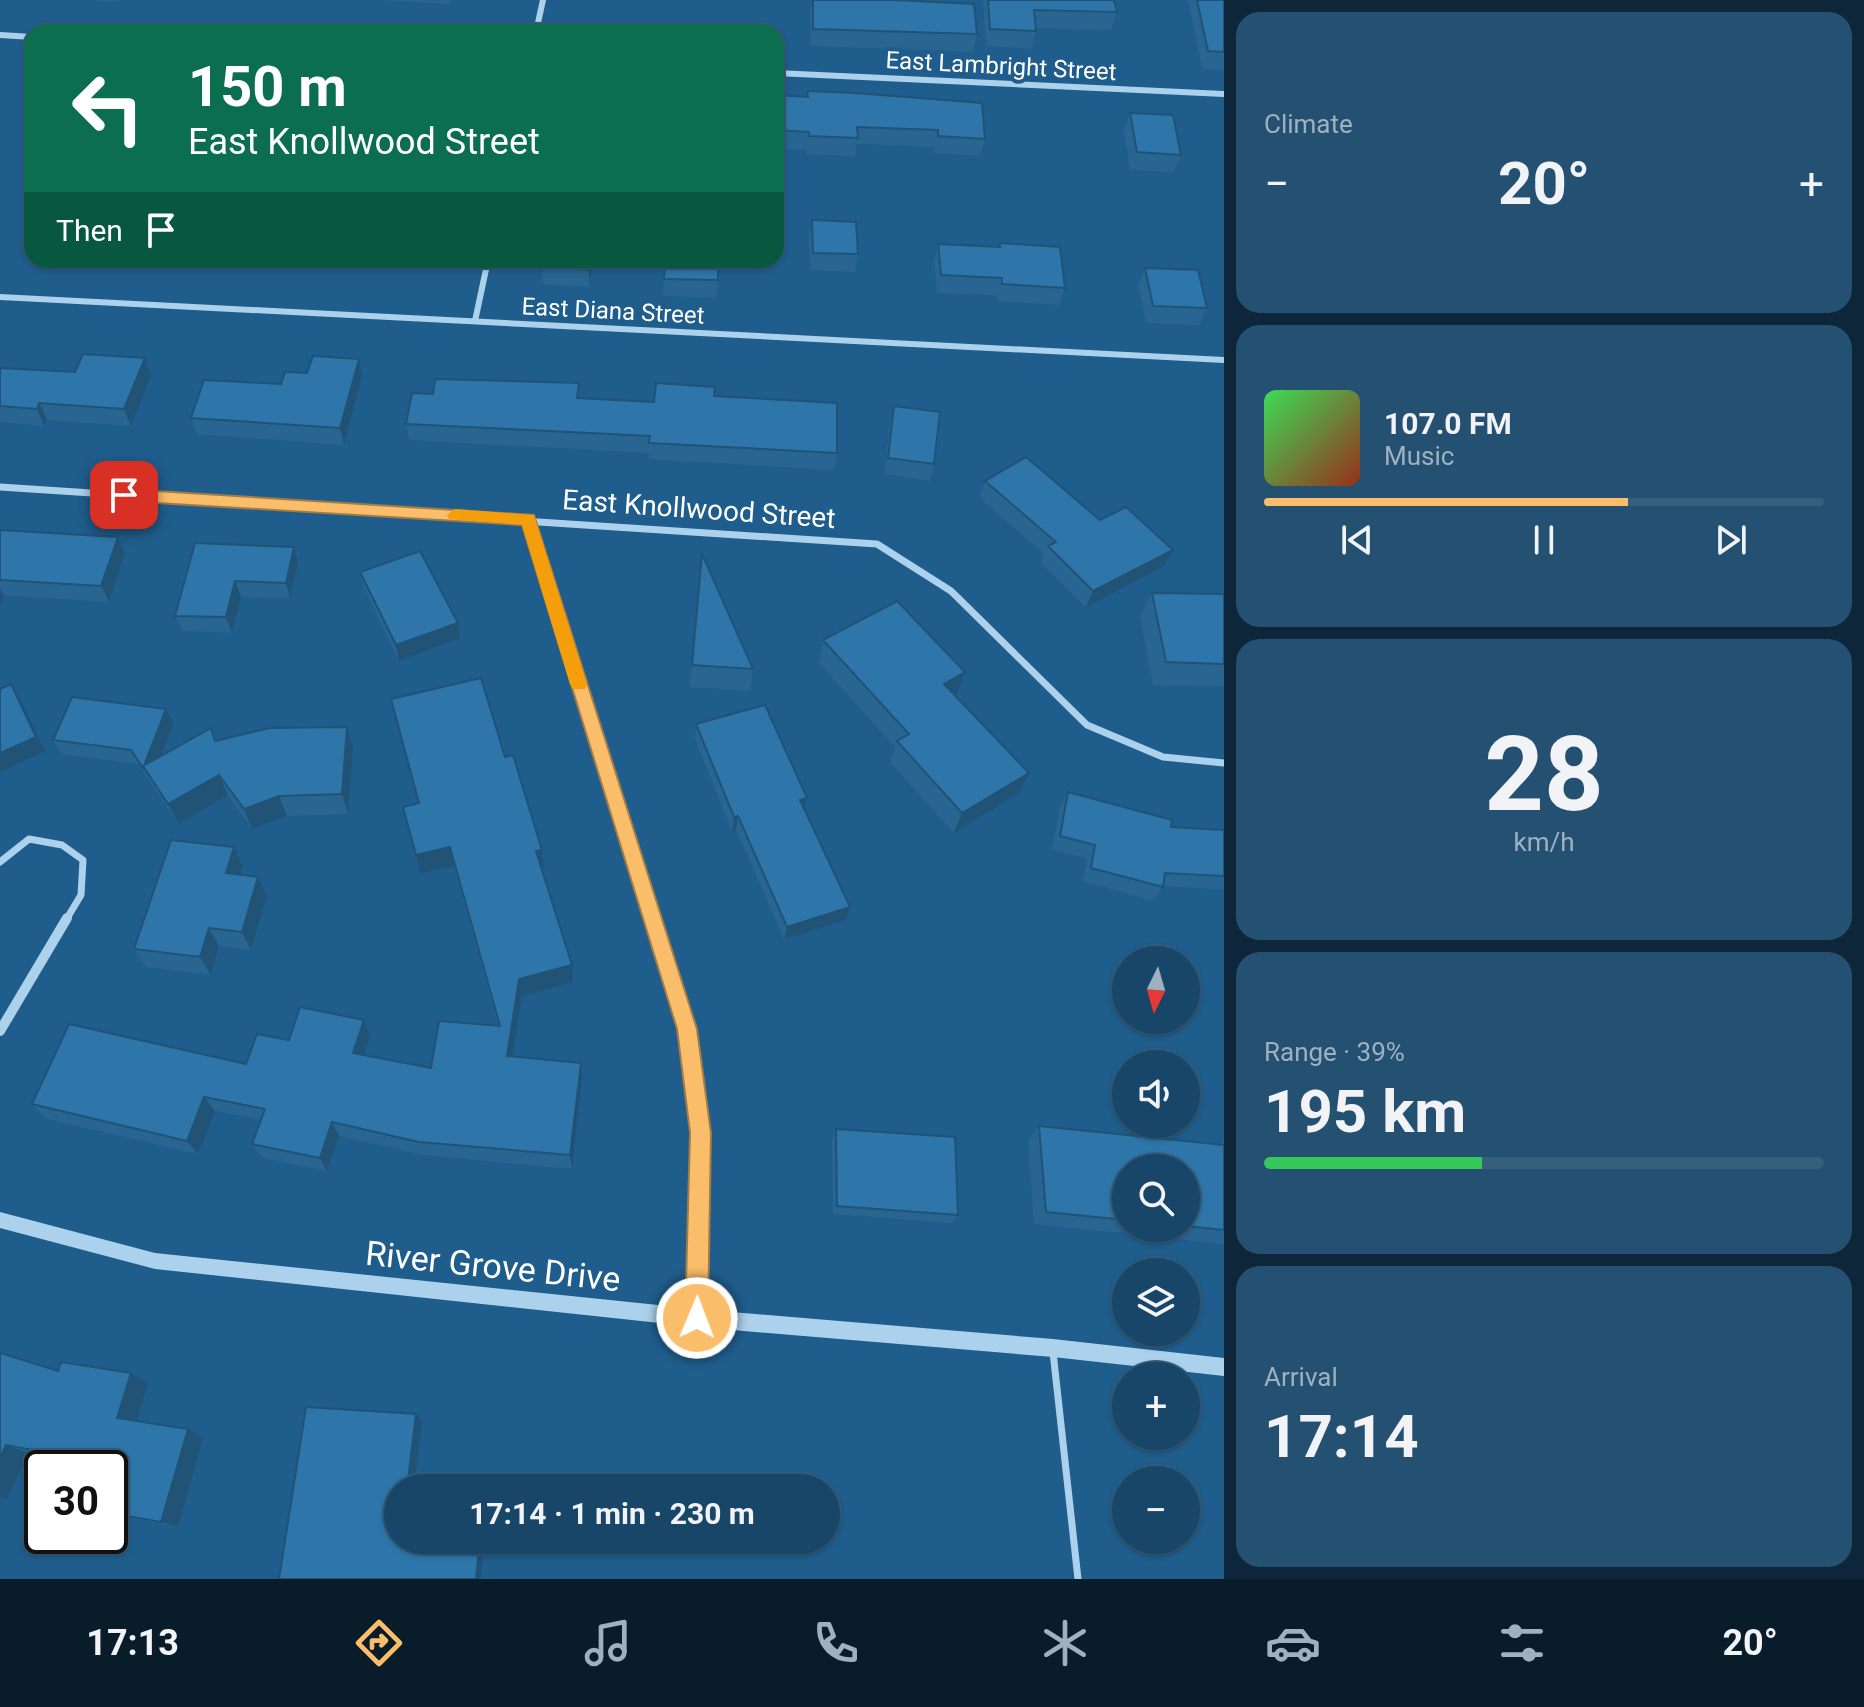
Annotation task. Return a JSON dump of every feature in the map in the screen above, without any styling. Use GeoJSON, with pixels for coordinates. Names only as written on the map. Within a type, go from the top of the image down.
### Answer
{"type":"FeatureCollection","features":[{"type":"Feature","properties":{"kind":"street"},"geometry":{"type":"LineString","coordinates":[[538,24],[543,0]]}},
{"type":"Feature","properties":{"kind":"street"},"geometry":{"type":"LineString","coordinates":[[0,35],[24,36]]}},
{"type":"Feature","properties":{"kind":"street","name":"East Lambright Street"},"geometry":{"type":"LineString","coordinates":[[784,73],[1224,94]]}},
{"type":"Feature","properties":{"kind":"street"},"geometry":{"type":"LineString","coordinates":[[475,321],[486,268]]}},
{"type":"Feature","properties":{"kind":"street","name":"East Diana Street"},"geometry":{"type":"LineString","coordinates":[[0,297],[1224,360]]}},
{"type":"Feature","properties":{"kind":"street","name":"East Knollwood Street"},"geometry":{"type":"LineString","coordinates":[[0,487],[877,544],[951,591],[1087,725],[1163,757],[1224,763]]}},
{"type":"Feature","properties":{"kind":"street"},"geometry":{"type":"LineString","coordinates":[[528,519],[687,1029],[700,1133],[697,1318]]}},
{"type":"Feature","properties":{"kind":"street"},"geometry":{"type":"LineString","coordinates":[[0,862],[29,839],[62,845],[83,860],[81,895],[0,1031]]}},
{"type":"Feature","properties":{"kind":"street","name":"River Grove Drive"},"geometry":{"type":"LineString","coordinates":[[0,1220],[155,1261],[697,1318],[1053,1348],[1224,1367]]}},
{"type":"Feature","properties":{"kind":"lane"},"geometry":{"type":"LineString","coordinates":[[1053,1348],[1078,1579]]}},
{"type":"Feature","properties":{"kind":"building"},"geometry":{"type":"Polygon","coordinates":[[[813,0],[974,4],[977,34],[813,29],[813,0]]]}},
{"type":"Feature","properties":{"kind":"building"},"geometry":{"type":"Polygon","coordinates":[[[988,0],[1114,0],[1117,12],[1034,10],[1036,31],[990,29],[988,0]]]}},
{"type":"Feature","properties":{"kind":"building"},"geometry":{"type":"Polygon","coordinates":[[[1197,0],[1224,0],[1224,52],[1208,51],[1197,0]]]}},
{"type":"Feature","properties":{"kind":"building"},"geometry":{"type":"Polygon","coordinates":[[[807,91],[982,103],[985,139],[938,136],[938,130],[857,127],[858,138],[809,136],[809,132],[784,130],[784,96],[808,97],[807,91]]]}},
{"type":"Feature","properties":{"kind":"building"},"geometry":{"type":"Polygon","coordinates":[[[1130,113],[1173,115],[1181,155],[1137,152],[1130,113]]]}},
{"type":"Feature","properties":{"kind":"building"},"geometry":{"type":"Polygon","coordinates":[[[812,220],[856,222],[858,254],[813,253],[812,220]]]}},
{"type":"Feature","properties":{"kind":"building"},"geometry":{"type":"Polygon","coordinates":[[[999,243],[1060,247],[1065,288],[1002,284],[1002,278],[941,275],[938,244],[1000,247],[999,243]]]}},
{"type":"Feature","properties":{"kind":"building"},"geometry":{"type":"Polygon","coordinates":[[[665,268],[718,268],[718,280],[664,279],[665,268]]]}},
{"type":"Feature","properties":{"kind":"building"},"geometry":{"type":"Polygon","coordinates":[[[1145,268],[1198,270],[1207,308],[1153,306],[1145,268]]]}},
{"type":"Feature","properties":{"kind":"building"},"geometry":{"type":"Polygon","coordinates":[[[83,354],[145,358],[124,409],[39,403],[37,409],[0,406],[0,368],[75,372],[83,354]]]}},
{"type":"Feature","properties":{"kind":"building"},"geometry":{"type":"Polygon","coordinates":[[[313,356],[359,359],[340,428],[191,418],[204,380],[281,384],[285,372],[307,373],[313,356]]]}},
{"type":"Feature","properties":{"kind":"building"},"geometry":{"type":"Polygon","coordinates":[[[435,379],[579,383],[577,398],[654,402],[656,383],[715,387],[714,396],[837,403],[837,453],[649,443],[650,436],[406,424],[412,393],[433,394],[435,379]]]}},
{"type":"Feature","properties":{"kind":"building"},"geometry":{"type":"Polygon","coordinates":[[[894,406],[940,412],[934,464],[888,458],[894,406]]]}},
{"type":"Feature","properties":{"kind":"building"},"geometry":{"type":"Polygon","coordinates":[[[1026,457],[1100,520],[1126,507],[1173,550],[1093,591],[1048,546],[1056,542],[985,481],[1026,457]]]}},
{"type":"Feature","properties":{"kind":"building"},"geometry":{"type":"Polygon","coordinates":[[[0,530],[118,537],[101,586],[0,580],[0,530]]]}},
{"type":"Feature","properties":{"kind":"building"},"geometry":{"type":"Polygon","coordinates":[[[195,543],[294,547],[286,583],[235,581],[226,617],[175,616],[195,543]]]}},
{"type":"Feature","properties":{"kind":"building"},"geometry":{"type":"Polygon","coordinates":[[[420,551],[458,623],[396,645],[360,572],[420,551]]]}},
{"type":"Feature","properties":{"kind":"building"},"geometry":{"type":"Polygon","coordinates":[[[702,554],[753,669],[692,665],[702,554]]]}},
{"type":"Feature","properties":{"kind":"building"},"geometry":{"type":"Polygon","coordinates":[[[1152,593],[1224,594],[1224,664],[1166,662],[1152,593]]]}},
{"type":"Feature","properties":{"kind":"building"},"geometry":{"type":"Polygon","coordinates":[[[897,601],[965,672],[944,684],[1029,773],[962,813],[897,741],[909,734],[823,640],[897,601]]]}},
{"type":"Feature","properties":{"kind":"building"},"geometry":{"type":"Polygon","coordinates":[[[481,678],[505,757],[513,755],[542,850],[536,851],[572,965],[519,979],[507,1056],[581,1063],[570,1155],[419,1142],[332,1122],[320,1158],[252,1144],[265,1109],[204,1097],[187,1141],[32,1104],[69,1024],[246,1064],[257,1034],[289,1040],[300,1007],[364,1020],[353,1053],[431,1068],[439,1021],[500,1026],[450,847],[416,855],[403,807],[419,803],[391,699],[481,678]]]}},
{"type":"Feature","properties":{"kind":"building"},"geometry":{"type":"Polygon","coordinates":[[[11,684],[36,737],[0,753],[0,689],[11,684]]]}},
{"type":"Feature","properties":{"kind":"building"},"geometry":{"type":"Polygon","coordinates":[[[72,697],[166,709],[143,768],[131,750],[53,740],[72,697]]]}},
{"type":"Feature","properties":{"kind":"building"},"geometry":{"type":"Polygon","coordinates":[[[765,705],[807,798],[800,800],[850,907],[787,927],[738,816],[734,817],[696,724],[765,705]]]}},
{"type":"Feature","properties":{"kind":"building"},"geometry":{"type":"Polygon","coordinates":[[[347,727],[342,794],[279,796],[244,809],[219,775],[168,804],[143,766],[211,728],[215,741],[270,728],[347,727]]]}},
{"type":"Feature","properties":{"kind":"building"},"geometry":{"type":"Polygon","coordinates":[[[1068,792],[1172,820],[1171,827],[1224,830],[1224,876],[1165,873],[1163,887],[1091,868],[1095,845],[1060,836],[1068,792]]]}},
{"type":"Feature","properties":{"kind":"building"},"geometry":{"type":"Polygon","coordinates":[[[171,840],[234,847],[226,873],[258,877],[242,932],[209,928],[200,957],[134,949],[171,840]]]}},
{"type":"Feature","properties":{"kind":"building"},"geometry":{"type":"Polygon","coordinates":[[[1039,1126],[1112,1133],[1112,1138],[1156,1138],[1224,1145],[1224,1230],[1200,1227],[1200,1154],[1112,1154],[1112,1219],[1046,1212],[1039,1126]]]}},
{"type":"Feature","properties":{"kind":"building"},"geometry":{"type":"Polygon","coordinates":[[[836,1129],[955,1137],[958,1215],[837,1206],[836,1129]]]}},
{"type":"Feature","properties":{"kind":"building"},"geometry":{"type":"Polygon","coordinates":[[[0,1353],[58,1371],[61,1362],[131,1373],[117,1418],[188,1429],[161,1522],[128,1516],[128,1450],[34,1450],[6,1445],[0,1458],[0,1353]]]}},
{"type":"Feature","properties":{"kind":"building"},"geometry":{"type":"Polygon","coordinates":[[[306,1407],[416,1414],[409,1474],[384,1474],[384,1554],[479,1554],[476,1579],[279,1579],[306,1407]]]}},
{"type":"Feature","properties":{"kind":"slow traffic"},"geometry":{"type":"LineString","coordinates":[[455,515],[528,519],[579,684]]}},
{"type":"Feature","properties":{"kind":"route"},"geometry":{"type":"LineString","coordinates":[[124,495],[528,519],[687,1029],[700,1133],[697,1318]]}}]}
